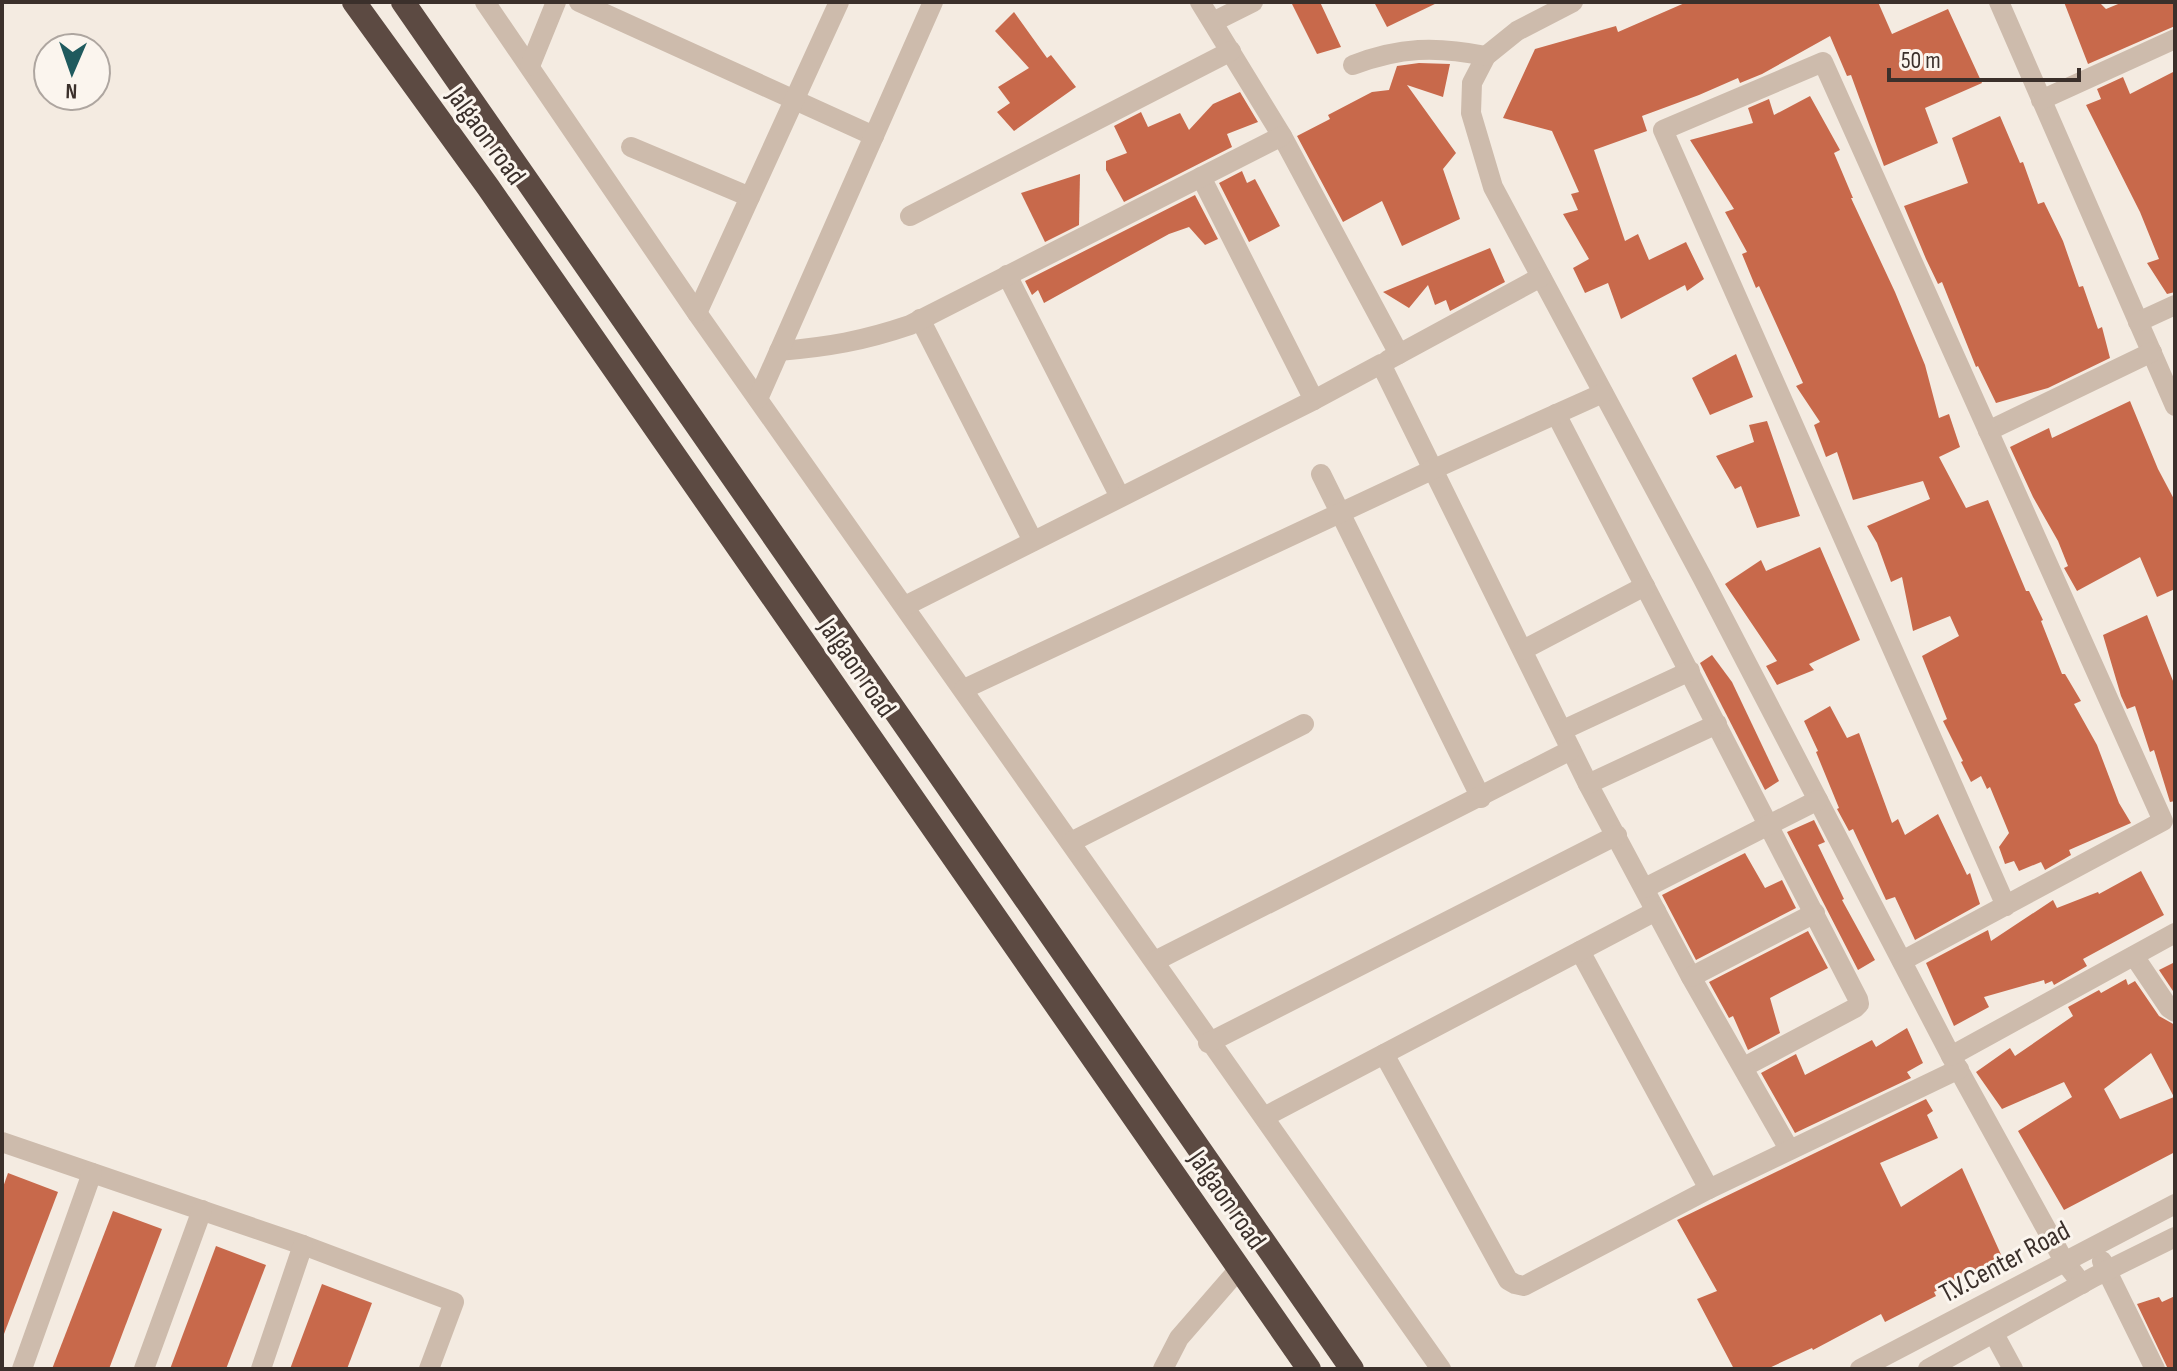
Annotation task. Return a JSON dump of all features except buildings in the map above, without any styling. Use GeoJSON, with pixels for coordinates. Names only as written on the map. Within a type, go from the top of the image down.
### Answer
{"type":"FeatureCollection","features":[{"type":"Feature","properties":{"kind":"highway","name":"Jalgaon road"},"geometry":{"type":"LineString","coordinates":[[354,2],[488,187],[1309,1369]]}},
{"type":"Feature","properties":{"kind":"highway","name":"Jalgaon road"},"geometry":{"type":"LineString","coordinates":[[403,2],[1352,1369]]}},
{"type":"Feature","properties":{"kind":"street"},"geometry":{"type":"LineString","coordinates":[[485,2],[697,313],[1155,961],[1208,1043],[1264,1117],[1441,1369]]}},
{"type":"Feature","properties":{"kind":"street"},"geometry":{"type":"LineString","coordinates":[[530,66],[556,2]]}},
{"type":"Feature","properties":{"kind":"street"},"geometry":{"type":"LineString","coordinates":[[579,2],[874,136]]}},
{"type":"Feature","properties":{"kind":"street"},"geometry":{"type":"LineString","coordinates":[[697,313],[839,2]]}},
{"type":"Feature","properties":{"kind":"street"},"geometry":{"type":"LineString","coordinates":[[758,399],[933,2]]}},
{"type":"Feature","properties":{"kind":"street"},"geometry":{"type":"LineString","coordinates":[[1200,2],[1282,136],[1390,359],[1434,469],[1588,784],[1691,977],[1789,1149]]}},
{"type":"Feature","properties":{"kind":"street"},"geometry":{"type":"LineString","coordinates":[[1213,22],[1253,2]]}},
{"type":"Feature","properties":{"kind":"street"},"geometry":{"type":"LineString","coordinates":[[1573,2],[1517,31],[1486,56],[1472,83],[1471,113],[1493,187],[1955,1063],[2064,1261],[2082,1284]]}},
{"type":"Feature","properties":{"kind":"street"},"geometry":{"type":"LineString","coordinates":[[1999,2],[2175,406]]}},
{"type":"Feature","properties":{"kind":"street"},"geometry":{"type":"LineString","coordinates":[[2041,100],[2175,39]]}},
{"type":"Feature","properties":{"kind":"street"},"geometry":{"type":"LineString","coordinates":[[1353,65],[1386,53],[1416,49],[1453,50],[1486,56]]}},
{"type":"Feature","properties":{"kind":"street"},"geometry":{"type":"LineString","coordinates":[[910,216],[1231,51]]}},
{"type":"Feature","properties":{"kind":"street"},"geometry":{"type":"LineString","coordinates":[[1902,961],[2006,906],[2163,821],[1823,62],[1663,130],[2006,906]]}},
{"type":"Feature","properties":{"kind":"street"},"geometry":{"type":"LineString","coordinates":[[779,351],[833,347],[871,338],[920,319],[1282,136]]}},
{"type":"Feature","properties":{"kind":"street"},"geometry":{"type":"LineString","coordinates":[[631,147],[750,197]]}},
{"type":"Feature","properties":{"kind":"street"},"geometry":{"type":"LineString","coordinates":[[1201,177],[1314,400]]}},
{"type":"Feature","properties":{"kind":"street"},"geometry":{"type":"LineString","coordinates":[[1007,275],[1120,497]]}},
{"type":"Feature","properties":{"kind":"street"},"geometry":{"type":"LineString","coordinates":[[905,606],[1314,400],[1541,277]]}},
{"type":"Feature","properties":{"kind":"street"},"geometry":{"type":"LineString","coordinates":[[2138,322],[2175,305]]}},
{"type":"Feature","properties":{"kind":"street"},"geometry":{"type":"LineString","coordinates":[[920,319],[1033,541]]}},
{"type":"Feature","properties":{"kind":"street"},"geometry":{"type":"LineString","coordinates":[[1988,431],[2152,352]]}},
{"type":"Feature","properties":{"kind":"street"},"geometry":{"type":"LineString","coordinates":[[964,689],[1603,393]]}},
{"type":"Feature","properties":{"kind":"street"},"geometry":{"type":"LineString","coordinates":[[1556,414],[1815,913],[1859,1004],[1744,1067]]}},
{"type":"Feature","properties":{"kind":"street"},"geometry":{"type":"LineString","coordinates":[[1321,474],[1481,798]]}},
{"type":"Feature","properties":{"kind":"street"},"geometry":{"type":"LineString","coordinates":[[1523,650],[1645,586]]}},
{"type":"Feature","properties":{"kind":"street"},"geometry":{"type":"LineString","coordinates":[[1563,730],[1690,671]]}},
{"type":"Feature","properties":{"kind":"street"},"geometry":{"type":"LineString","coordinates":[[1071,842],[1304,724]]}},
{"type":"Feature","properties":{"kind":"street"},"geometry":{"type":"LineString","coordinates":[[1588,784],[1717,724]]}},
{"type":"Feature","properties":{"kind":"street"},"geometry":{"type":"LineString","coordinates":[[1155,961],[1571,750]]}},
{"type":"Feature","properties":{"kind":"street"},"geometry":{"type":"LineString","coordinates":[[1645,888],[1818,800]]}},
{"type":"Feature","properties":{"kind":"street"},"geometry":{"type":"LineString","coordinates":[[1208,1043],[1617,835]]}},
{"type":"Feature","properties":{"kind":"street"},"geometry":{"type":"LineString","coordinates":[[1264,1117],[1656,911]]}},
{"type":"Feature","properties":{"kind":"street"},"geometry":{"type":"LineString","coordinates":[[1691,977],[1815,913]]}},
{"type":"Feature","properties":{"kind":"street"},"geometry":{"type":"LineString","coordinates":[[1384,1054],[1508,1280],[1524,1286],[1955,1063],[2175,933]]}},
{"type":"Feature","properties":{"kind":"street"},"geometry":{"type":"LineString","coordinates":[[1580,951],[1709,1189]]}},
{"type":"Feature","properties":{"kind":"street"},"geometry":{"type":"LineString","coordinates":[[2134,956],[2169,1008],[2175,1012]]}},
{"type":"Feature","properties":{"kind":"street"},"geometry":{"type":"LineString","coordinates":[[2,1142],[303,1245],[454,1302],[429,1369]]}},
{"type":"Feature","properties":{"kind":"street"},"geometry":{"type":"LineString","coordinates":[[22,1369],[92,1173]]}},
{"type":"Feature","properties":{"kind":"street","name":"T.V.Center Road"},"geometry":{"type":"LineString","coordinates":[[1860,1369],[2175,1204]]}},
{"type":"Feature","properties":{"kind":"street"},"geometry":{"type":"LineString","coordinates":[[144,1369],[202,1210]]}},
{"type":"Feature","properties":{"kind":"street","name":"T.V.Center Road"},"geometry":{"type":"LineString","coordinates":[[1928,1369],[2175,1237]]}},
{"type":"Feature","properties":{"kind":"street"},"geometry":{"type":"LineString","coordinates":[[261,1369],[303,1245]]}},
{"type":"Feature","properties":{"kind":"street"},"geometry":{"type":"LineString","coordinates":[[2094,1246],[2155,1369]]}},
{"type":"Feature","properties":{"kind":"street"},"geometry":{"type":"LineString","coordinates":[[1163,1369],[1179,1338],[1239,1269]]}},
{"type":"Feature","properties":{"kind":"street"},"geometry":{"type":"LineString","coordinates":[[1994,1334],[2013,1369]]}}]}
